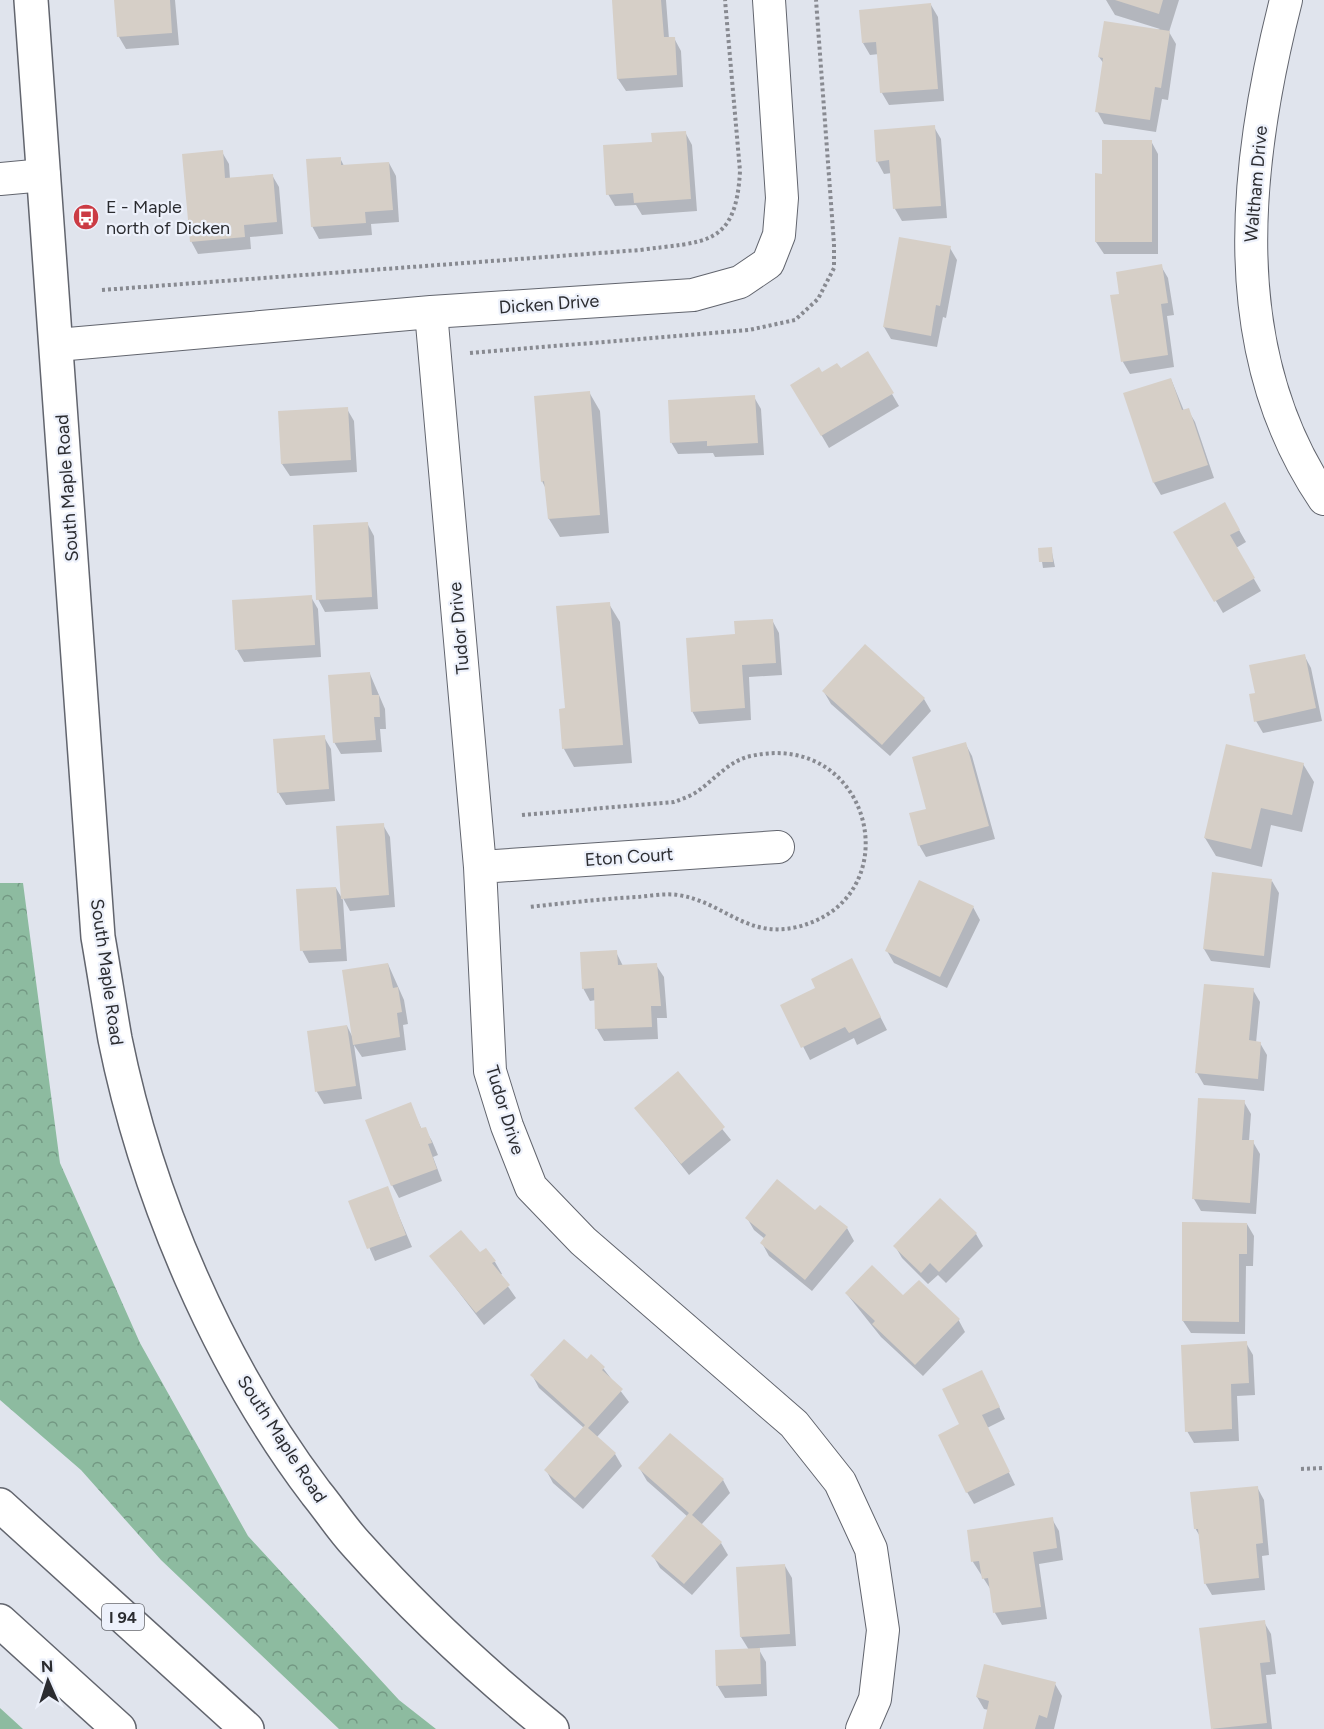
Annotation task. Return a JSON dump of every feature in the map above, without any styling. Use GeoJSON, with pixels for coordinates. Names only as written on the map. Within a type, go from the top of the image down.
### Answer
{"type":"FeatureCollection","features":[{"type":"Feature","properties":{"kind":"main road","name":"South Maple Road"},"geometry":{"type":"LineString","coordinates":[[31,0],[98,937],[116,1041],[159,1196],[216,1331],[255,1404],[299,1469],[355,1544],[409,1600],[512,1696],[552,1729]]}},
{"type":"Feature","properties":{"kind":"main road","name":"I 94"},"geometry":{"type":"LineString","coordinates":[[0,1505],[247,1729]]}},
{"type":"Feature","properties":{"kind":"main road"},"geometry":{"type":"LineString","coordinates":[[0,1621],[119,1729]]}},
{"type":"Feature","properties":{"kind":"street","name":"Dicken Drive"},"geometry":{"type":"LineString","coordinates":[[57,345],[432,312],[693,294],[740,282],[768,263],[779,235],[782,198],[768,0]]}},
{"type":"Feature","properties":{"kind":"street","name":"Waltham Drive"},"geometry":{"type":"LineString","coordinates":[[1286,0],[1265,87],[1249,233],[1252,296],[1268,380],[1305,471],[1324,499]]}},
{"type":"Feature","properties":{"kind":"street"},"geometry":{"type":"LineString","coordinates":[[0,179],[44,175]]}},
{"type":"Feature","properties":{"kind":"street","name":"Tudor Drive"},"geometry":{"type":"LineString","coordinates":[[432,312],[480,867],[490,1071],[507,1126],[531,1187],[583,1241],[794,1424],[840,1482],[872,1549],[883,1630],[875,1699],[862,1729]]}},
{"type":"Feature","properties":{"kind":"street","name":"Eton Court"},"geometry":{"type":"LineString","coordinates":[[480,867],[778,847]]}},
{"type":"Feature","properties":{"kind":"path"},"geometry":{"type":"LineString","coordinates":[[102,290],[640,250],[700,242],[717,234],[732,219],[738,198],[740,171],[725,0]]}},
{"type":"Feature","properties":{"kind":"path"},"geometry":{"type":"LineString","coordinates":[[1301,1468],[1324,1468]]}},
{"type":"Feature","properties":{"kind":"green space"},"geometry":{"type":"Polygon","coordinates":[[[0,883],[23,883],[60,1163],[140,1343],[248,1536],[399,1700],[436,1729],[339,1729],[161,1560],[81,1470],[0,1400],[0,883]]]}},
{"type":"Feature","properties":{"kind":"green space"},"geometry":{"type":"Polygon","coordinates":[[[0,1708],[23,1729],[0,1729],[0,1708]]]}},
{"type":"Feature","properties":{"kind":"building"},"geometry":{"type":"Polygon","coordinates":[[[114,0],[170,0],[172,33],[117,37],[114,0]]]}},
{"type":"Feature","properties":{"kind":"building"},"geometry":{"type":"Polygon","coordinates":[[[612,0],[661,0],[664,37],[675,37],[677,75],[617,79],[612,0]]]}},
{"type":"Feature","properties":{"kind":"building"},"geometry":{"type":"Polygon","coordinates":[[[1115,0],[1163,0],[1159,14],[1115,0]]]}},
{"type":"Feature","properties":{"kind":"building"},"geometry":{"type":"Polygon","coordinates":[[[931,3],[938,89],[880,93],[876,42],[862,43],[859,10],[931,3]]]}},
{"type":"Feature","properties":{"kind":"building"},"geometry":{"type":"Polygon","coordinates":[[[1104,21],[1170,31],[1161,88],[1155,87],[1150,120],[1095,112],[1103,58],[1098,57],[1104,21]]]}},
{"type":"Feature","properties":{"kind":"building"},"geometry":{"type":"Polygon","coordinates":[[[935,125],[941,206],[893,209],[889,160],[876,162],[874,130],[935,125]]]}},
{"type":"Feature","properties":{"kind":"building"},"geometry":{"type":"Polygon","coordinates":[[[686,131],[691,199],[634,203],[633,193],[606,195],[603,145],[652,142],[651,133],[686,131]]]}},
{"type":"Feature","properties":{"kind":"building"},"geometry":{"type":"Polygon","coordinates":[[[1102,140],[1152,140],[1152,242],[1095,242],[1095,173],[1102,174],[1102,140]]]}},
{"type":"Feature","properties":{"kind":"building"},"geometry":{"type":"Polygon","coordinates":[[[223,150],[225,178],[273,174],[277,222],[244,225],[245,237],[190,242],[182,154],[223,150]]]}},
{"type":"Feature","properties":{"kind":"building"},"geometry":{"type":"Polygon","coordinates":[[[341,157],[341,165],[389,162],[393,210],[365,212],[366,223],[311,227],[306,159],[341,157]]]}},
{"type":"Feature","properties":{"kind":"building"},"geometry":{"type":"Polygon","coordinates":[[[899,237],[951,246],[940,306],[936,305],[931,336],[883,327],[899,237]]]}},
{"type":"Feature","properties":{"kind":"building"},"geometry":{"type":"Polygon","coordinates":[[[1162,264],[1168,303],[1161,304],[1168,355],[1121,362],[1110,295],[1119,294],[1116,272],[1162,264]]]}},
{"type":"Feature","properties":{"kind":"building"},"geometry":{"type":"Polygon","coordinates":[[[868,351],[894,393],[821,436],[790,385],[819,367],[822,372],[837,363],[841,368],[868,351]]]}},
{"type":"Feature","properties":{"kind":"building"},"geometry":{"type":"Polygon","coordinates":[[[1171,378],[1182,410],[1189,408],[1208,465],[1153,483],[1123,393],[1171,378]]]}},
{"type":"Feature","properties":{"kind":"building"},"geometry":{"type":"Polygon","coordinates":[[[590,391],[600,515],[548,519],[544,481],[541,482],[534,396],[590,391]]]}},
{"type":"Feature","properties":{"kind":"building"},"geometry":{"type":"Polygon","coordinates":[[[755,395],[758,443],[707,446],[707,441],[670,443],[668,400],[755,395]]]}},
{"type":"Feature","properties":{"kind":"building"},"geometry":{"type":"Polygon","coordinates":[[[348,407],[351,460],[281,464],[278,411],[348,407]]]}},
{"type":"Feature","properties":{"kind":"building"},"geometry":{"type":"Polygon","coordinates":[[[1225,502],[1240,530],[1230,535],[1255,578],[1214,602],[1173,532],[1225,502]]]}},
{"type":"Feature","properties":{"kind":"building"},"geometry":{"type":"Polygon","coordinates":[[[368,522],[372,597],[316,600],[313,525],[368,522]]]}},
{"type":"Feature","properties":{"kind":"building"},"geometry":{"type":"Polygon","coordinates":[[[1052,547],[1053,562],[1039,562],[1038,548],[1052,547]]]}},
{"type":"Feature","properties":{"kind":"building"},"geometry":{"type":"Polygon","coordinates":[[[312,595],[315,645],[235,650],[232,600],[312,595]]]}},
{"type":"Feature","properties":{"kind":"building"},"geometry":{"type":"Polygon","coordinates":[[[610,602],[623,745],[562,749],[559,709],[565,708],[556,606],[610,602]]]}},
{"type":"Feature","properties":{"kind":"building"},"geometry":{"type":"Polygon","coordinates":[[[773,619],[776,663],[742,665],[745,708],[691,712],[686,638],[735,634],[734,621],[773,619]]]}},
{"type":"Feature","properties":{"kind":"building"},"geometry":{"type":"Polygon","coordinates":[[[865,644],[925,698],[882,745],[822,691],[865,644]]]}},
{"type":"Feature","properties":{"kind":"building"},"geometry":{"type":"Polygon","coordinates":[[[1305,654],[1316,708],[1254,722],[1249,694],[1255,693],[1249,665],[1305,654]]]}},
{"type":"Feature","properties":{"kind":"building"},"geometry":{"type":"Polygon","coordinates":[[[370,672],[372,695],[379,695],[380,717],[374,717],[376,740],[333,743],[328,675],[370,672]]]}},
{"type":"Feature","properties":{"kind":"building"},"geometry":{"type":"Polygon","coordinates":[[[325,735],[329,789],[277,793],[273,739],[325,735]]]}},
{"type":"Feature","properties":{"kind":"building"},"geometry":{"type":"Polygon","coordinates":[[[966,742],[989,826],[918,846],[909,813],[926,809],[912,757],[966,742]]]}},
{"type":"Feature","properties":{"kind":"building"},"geometry":{"type":"Polygon","coordinates":[[[1226,744],[1304,763],[1292,815],[1261,808],[1251,849],[1204,838],[1226,744]]]}},
{"type":"Feature","properties":{"kind":"building"},"geometry":{"type":"Polygon","coordinates":[[[384,823],[389,895],[341,899],[336,826],[384,823]]]}},
{"type":"Feature","properties":{"kind":"building"},"geometry":{"type":"Polygon","coordinates":[[[1212,872],[1272,879],[1264,956],[1203,949],[1212,872]]]}},
{"type":"Feature","properties":{"kind":"building"},"geometry":{"type":"Polygon","coordinates":[[[919,880],[974,906],[940,977],[885,951],[919,880]]]}},
{"type":"Feature","properties":{"kind":"building"},"geometry":{"type":"Polygon","coordinates":[[[336,887],[341,949],[300,951],[296,889],[336,887]]]}},
{"type":"Feature","properties":{"kind":"building"},"geometry":{"type":"Polygon","coordinates":[[[617,950],[618,965],[657,963],[661,1006],[651,1006],[652,1027],[595,1029],[594,988],[582,989],[580,952],[617,950]]]}},
{"type":"Feature","properties":{"kind":"building"},"geometry":{"type":"Polygon","coordinates":[[[852,958],[881,1017],[849,1033],[845,1027],[801,1048],[780,1005],[815,988],[811,979],[852,958]]]}},
{"type":"Feature","properties":{"kind":"building"},"geometry":{"type":"Polygon","coordinates":[[[388,963],[393,988],[398,987],[402,1012],[397,1013],[400,1037],[353,1045],[342,970],[388,963]]]}},
{"type":"Feature","properties":{"kind":"building"},"geometry":{"type":"Polygon","coordinates":[[[1204,984],[1254,988],[1249,1040],[1261,1042],[1258,1079],[1195,1073],[1204,984]]]}},
{"type":"Feature","properties":{"kind":"building"},"geometry":{"type":"Polygon","coordinates":[[[347,1025],[356,1086],[315,1092],[307,1031],[347,1025]]]}},
{"type":"Feature","properties":{"kind":"building"},"geometry":{"type":"Polygon","coordinates":[[[678,1071],[725,1127],[681,1164],[634,1108],[678,1071]]]}},
{"type":"Feature","properties":{"kind":"building"},"geometry":{"type":"Polygon","coordinates":[[[1198,1098],[1245,1100],[1242,1140],[1254,1140],[1250,1203],[1192,1199],[1198,1098]]]}},
{"type":"Feature","properties":{"kind":"building"},"geometry":{"type":"Polygon","coordinates":[[[411,1102],[421,1128],[426,1127],[432,1143],[428,1144],[437,1169],[391,1186],[365,1120],[411,1102]]]}},
{"type":"Feature","properties":{"kind":"building"},"geometry":{"type":"Polygon","coordinates":[[[777,1179],[815,1210],[820,1205],[848,1227],[805,1280],[760,1243],[766,1235],[745,1218],[777,1179]]]}},
{"type":"Feature","properties":{"kind":"building"},"geometry":{"type":"Polygon","coordinates":[[[388,1186],[406,1235],[367,1249],[348,1201],[388,1186]]]}},
{"type":"Feature","properties":{"kind":"building"},"geometry":{"type":"Polygon","coordinates":[[[940,1198],[977,1233],[939,1272],[930,1263],[921,1273],[893,1246],[940,1198]]]}},
{"type":"Feature","properties":{"kind":"building"},"geometry":{"type":"Polygon","coordinates":[[[1182,1222],[1247,1223],[1247,1254],[1239,1254],[1239,1322],[1182,1321],[1182,1222]]]}},
{"type":"Feature","properties":{"kind":"building"},"geometry":{"type":"Polygon","coordinates":[[[461,1230],[480,1252],[486,1248],[496,1261],[492,1263],[510,1285],[476,1313],[429,1256],[461,1230]]]}},
{"type":"Feature","properties":{"kind":"building"},"geometry":{"type":"Polygon","coordinates":[[[872,1265],[903,1295],[919,1280],[960,1319],[915,1365],[872,1324],[875,1321],[845,1293],[872,1265]]]}},
{"type":"Feature","properties":{"kind":"building"},"geometry":{"type":"Polygon","coordinates":[[[564,1339],[587,1359],[591,1354],[605,1367],[602,1370],[623,1389],[588,1428],[616,1453],[575,1498],[544,1470],[585,1425],[530,1375],[564,1339]]]}},
{"type":"Feature","properties":{"kind":"building"},"geometry":{"type":"Polygon","coordinates":[[[1247,1341],[1249,1383],[1231,1384],[1232,1429],[1185,1432],[1181,1345],[1247,1341]]]}},
{"type":"Feature","properties":{"kind":"building"},"geometry":{"type":"Polygon","coordinates":[[[982,1370],[1000,1407],[982,1415],[1010,1472],[966,1493],[938,1435],[959,1424],[942,1389],[982,1370]]]}},
{"type":"Feature","properties":{"kind":"building"},"geometry":{"type":"Polygon","coordinates":[[[670,1433],[724,1479],[692,1515],[722,1542],[684,1584],[651,1556],[689,1513],[638,1468],[670,1433]]]}},
{"type":"Feature","properties":{"kind":"building"},"geometry":{"type":"Polygon","coordinates":[[[1258,1486],[1263,1543],[1256,1544],[1259,1578],[1204,1584],[1198,1529],[1194,1529],[1190,1492],[1258,1486]]]}},
{"type":"Feature","properties":{"kind":"building"},"geometry":{"type":"Polygon","coordinates":[[[1053,1517],[1057,1548],[1033,1552],[1041,1607],[993,1613],[988,1578],[982,1579],[979,1561],[971,1562],[967,1530],[1053,1517]]]}},
{"type":"Feature","properties":{"kind":"building"},"geometry":{"type":"Polygon","coordinates":[[[785,1564],[790,1634],[740,1637],[736,1567],[785,1564]]]}},
{"type":"Feature","properties":{"kind":"building"},"geometry":{"type":"Polygon","coordinates":[[[1265,1620],[1270,1662],[1260,1663],[1267,1723],[1211,1729],[1199,1628],[1265,1620]]]}},
{"type":"Feature","properties":{"kind":"building"},"geometry":{"type":"Polygon","coordinates":[[[760,1648],[761,1684],[716,1686],[715,1650],[760,1648]]]}},
{"type":"Feature","properties":{"kind":"building"},"geometry":{"type":"Polygon","coordinates":[[[984,1664],[1056,1682],[1047,1718],[1039,1715],[1035,1729],[983,1729],[989,1701],[976,1697],[984,1664]]]}},
{"type":"Feature","properties":{"kind":"place","name":"E - Maple north of Dicken"},"geometry":{"type":"Point","coordinates":[86,217]}}]}
